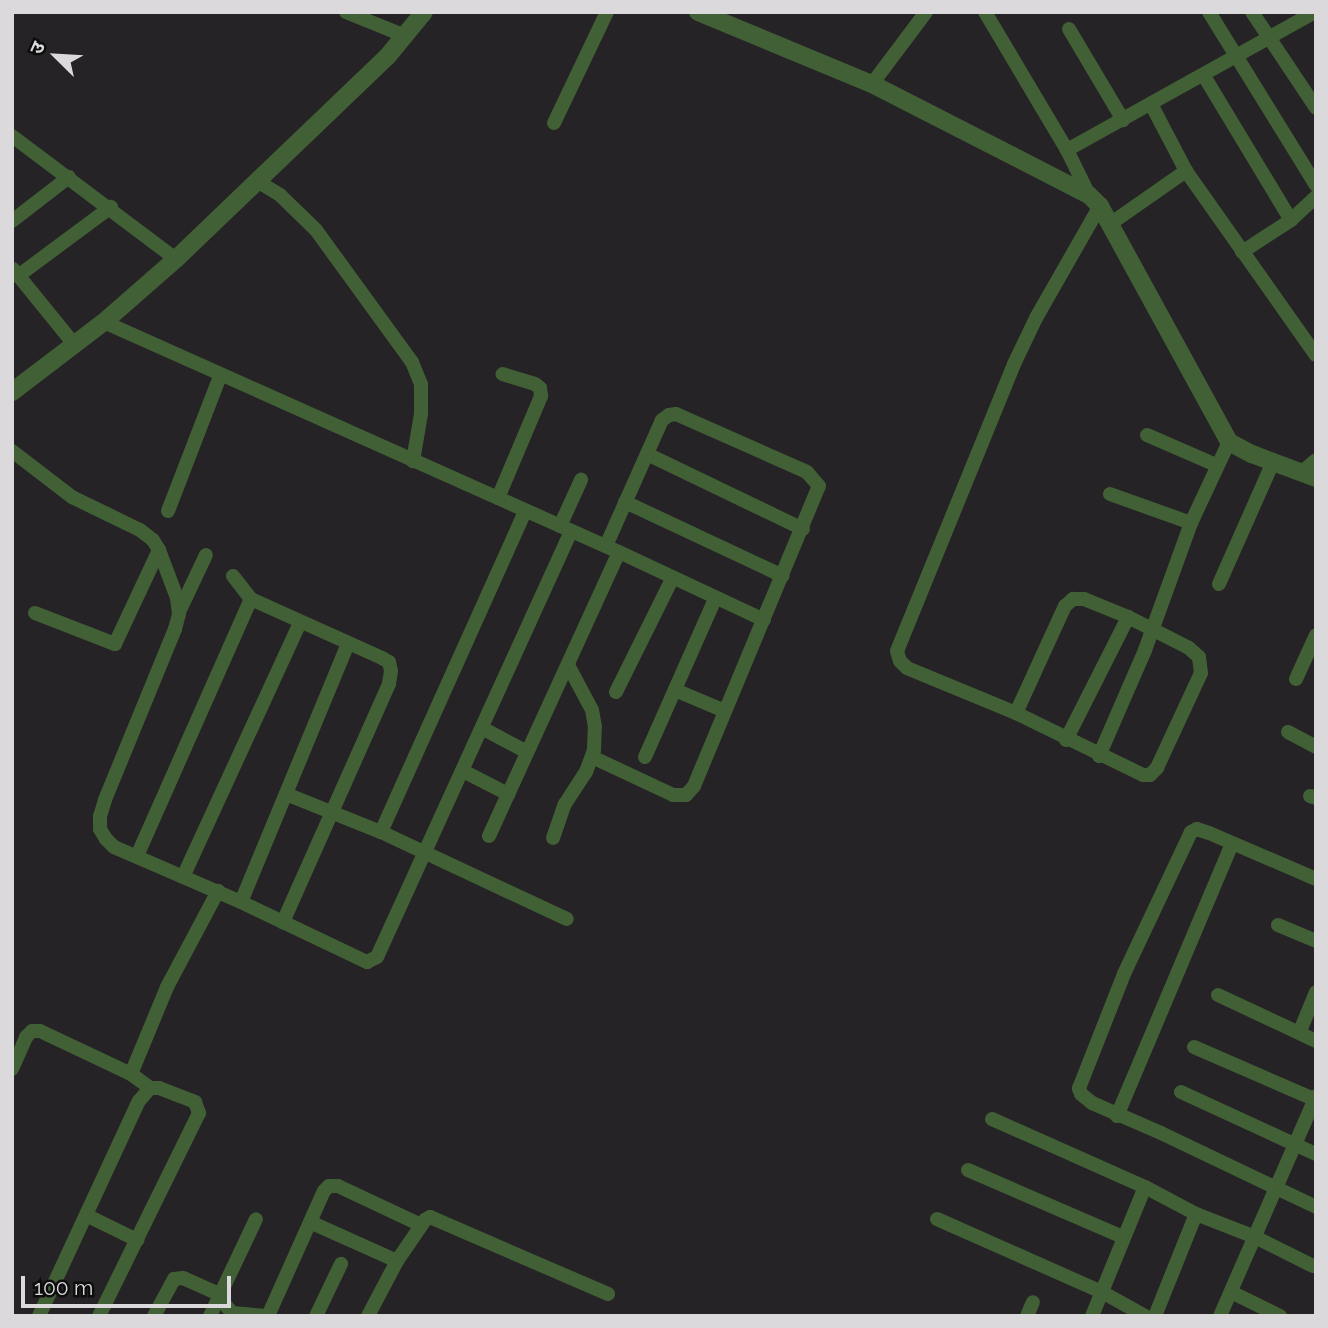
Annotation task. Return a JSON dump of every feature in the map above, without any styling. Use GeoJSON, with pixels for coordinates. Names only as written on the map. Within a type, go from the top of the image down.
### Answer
{"type":"FeatureCollection","features":[{"type":"Feature","properties":{"kind":"street"},"geometry":{"type":"LineString","coordinates":[[346,12],[405,36]]}},
{"type":"Feature","properties":{"kind":"street"},"geometry":{"type":"LineString","coordinates":[[12,392],[104,322],[176,259],[387,57],[424,12]]}},
{"type":"Feature","properties":{"kind":"street"},"geometry":{"type":"LineString","coordinates":[[554,123],[607,12]]}},
{"type":"Feature","properties":{"kind":"street"},"geometry":{"type":"LineString","coordinates":[[698,12],[872,85],[1094,200]]}},
{"type":"Feature","properties":{"kind":"street"},"geometry":{"type":"LineString","coordinates":[[872,85],[926,12]]}},
{"type":"Feature","properties":{"kind":"street"},"geometry":{"type":"LineString","coordinates":[[985,12],[1110,224],[1229,442],[1309,475],[1316,460]]}},
{"type":"Feature","properties":{"kind":"street"},"geometry":{"type":"LineString","coordinates":[[1209,12],[1316,185]]}},
{"type":"Feature","properties":{"kind":"street"},"geometry":{"type":"LineString","coordinates":[[1252,12],[1316,108]]}},
{"type":"Feature","properties":{"kind":"street"},"geometry":{"type":"LineString","coordinates":[[1067,150],[1315,12]]}},
{"type":"Feature","properties":{"kind":"street"},"geometry":{"type":"LineString","coordinates":[[1069,29],[1123,120]]}},
{"type":"Feature","properties":{"kind":"street"},"geometry":{"type":"LineString","coordinates":[[1203,76],[1291,220]]}},
{"type":"Feature","properties":{"kind":"street"},"geometry":{"type":"LineString","coordinates":[[1152,104],[1186,171],[1316,355]]}},
{"type":"Feature","properties":{"kind":"street"},"geometry":{"type":"LineString","coordinates":[[12,136],[111,207],[176,259]]}},
{"type":"Feature","properties":{"kind":"street"},"geometry":{"type":"LineString","coordinates":[[1110,224],[1186,171]]}},
{"type":"Feature","properties":{"kind":"street"},"geometry":{"type":"LineString","coordinates":[[12,221],[69,177]]}},
{"type":"Feature","properties":{"kind":"street"},"geometry":{"type":"LineString","coordinates":[[257,181],[280,195],[316,230],[412,362],[421,384],[421,414],[413,461]]}},
{"type":"Feature","properties":{"kind":"street"},"geometry":{"type":"LineString","coordinates":[[1242,251],[1291,220],[1316,197]]}},
{"type":"Feature","properties":{"kind":"street"},"geometry":{"type":"LineString","coordinates":[[1016,713],[1065,606],[1073,599],[1084,599],[1152,627],[1189,648],[1199,657],[1201,673],[1157,768],[1150,775],[1136,774],[1016,713],[907,668],[900,661],[897,651],[1014,364],[1094,200]]}},
{"type":"Feature","properties":{"kind":"street"},"geometry":{"type":"LineString","coordinates":[[74,344],[15,272],[111,207]]}},
{"type":"Feature","properties":{"kind":"street"},"geometry":{"type":"LineString","coordinates":[[104,322],[566,528],[764,620]]}},
{"type":"Feature","properties":{"kind":"street"},"geometry":{"type":"LineString","coordinates":[[498,498],[541,396],[540,388],[535,384],[502,374]]}},
{"type":"Feature","properties":{"kind":"street"},"geometry":{"type":"LineString","coordinates":[[168,511],[220,376]]}},
{"type":"Feature","properties":{"kind":"street"},"geometry":{"type":"LineString","coordinates":[[489,836],[568,665],[612,549],[625,502],[662,420],[676,414],[807,472],[819,486],[694,786],[686,795],[673,795],[592,757]]}},
{"type":"Feature","properties":{"kind":"street"},"geometry":{"type":"LineString","coordinates":[[1147,435],[1216,465]]}},
{"type":"Feature","properties":{"kind":"street"},"geometry":{"type":"LineString","coordinates":[[1098,756],[1145,650],[1191,523],[1229,442]]}},
{"type":"Feature","properties":{"kind":"street"},"geometry":{"type":"LineString","coordinates":[[12,451],[72,496],[140,530],[159,550],[177,598],[179,614]]}},
{"type":"Feature","properties":{"kind":"street"},"geometry":{"type":"LineString","coordinates":[[647,454],[803,529]]}},
{"type":"Feature","properties":{"kind":"street"},"geometry":{"type":"LineString","coordinates":[[1219,584],[1273,461]]}},
{"type":"Feature","properties":{"kind":"street"},"geometry":{"type":"LineString","coordinates":[[206,555],[179,614],[100,817],[100,829],[114,848],[218,891],[360,959],[372,962],[377,957],[482,728],[566,528],[580,480]]}},
{"type":"Feature","properties":{"kind":"street"},"geometry":{"type":"LineString","coordinates":[[1111,494],[1191,523]]}},
{"type":"Feature","properties":{"kind":"street"},"geometry":{"type":"LineString","coordinates":[[625,502],[783,576]]}},
{"type":"Feature","properties":{"kind":"street"},"geometry":{"type":"LineString","coordinates":[[381,832],[525,511]]}},
{"type":"Feature","properties":{"kind":"street"},"geometry":{"type":"LineString","coordinates":[[35,613],[115,644],[159,550]]}},
{"type":"Feature","properties":{"kind":"street"},"geometry":{"type":"LineString","coordinates":[[233,576],[251,599],[382,658],[389,663],[391,671],[389,684],[284,922]]}},
{"type":"Feature","properties":{"kind":"street"},"geometry":{"type":"LineString","coordinates":[[616,692],[671,579]]}},
{"type":"Feature","properties":{"kind":"street"},"geometry":{"type":"LineString","coordinates":[[136,856],[251,599]]}},
{"type":"Feature","properties":{"kind":"street"},"geometry":{"type":"LineString","coordinates":[[645,757],[715,599]]}},
{"type":"Feature","properties":{"kind":"street"},"geometry":{"type":"LineString","coordinates":[[1066,740],[1128,617]]}},
{"type":"Feature","properties":{"kind":"street"},"geometry":{"type":"LineString","coordinates":[[183,877],[300,623]]}},
{"type":"Feature","properties":{"kind":"street"},"geometry":{"type":"LineString","coordinates":[[1296,679],[1316,635]]}},
{"type":"Feature","properties":{"kind":"street"},"geometry":{"type":"LineString","coordinates":[[241,902],[348,644]]}},
{"type":"Feature","properties":{"kind":"street"},"geometry":{"type":"LineString","coordinates":[[553,838],[565,804],[586,772],[592,757],[595,727],[592,710],[568,665]]}},
{"type":"Feature","properties":{"kind":"street"},"geometry":{"type":"LineString","coordinates":[[675,690],[725,711]]}},
{"type":"Feature","properties":{"kind":"street"},"geometry":{"type":"LineString","coordinates":[[482,728],[527,752]]}},
{"type":"Feature","properties":{"kind":"street"},"geometry":{"type":"LineString","coordinates":[[1288,732],[1316,747]]}},
{"type":"Feature","properties":{"kind":"street"},"geometry":{"type":"LineString","coordinates":[[463,771],[508,794]]}},
{"type":"Feature","properties":{"kind":"street"},"geometry":{"type":"LineString","coordinates":[[286,794],[330,814],[381,832],[567,919]]}},
{"type":"Feature","properties":{"kind":"street"},"geometry":{"type":"LineString","coordinates":[[1316,879],[1197,829],[1191,832],[1124,974],[1079,1088],[1086,1100],[1117,1116],[1161,1133],[1316,1207]]}},
{"type":"Feature","properties":{"kind":"street"},"geometry":{"type":"LineString","coordinates":[[1117,1116],[1233,844]]}},
{"type":"Feature","properties":{"kind":"street"},"geometry":{"type":"LineString","coordinates":[[131,1074],[167,987],[218,891]]}},
{"type":"Feature","properties":{"kind":"street"},"geometry":{"type":"LineString","coordinates":[[1278,925],[1316,942]]}},
{"type":"Feature","properties":{"kind":"street"},"geometry":{"type":"LineString","coordinates":[[1300,1031],[1316,992]]}},
{"type":"Feature","properties":{"kind":"street"},"geometry":{"type":"LineString","coordinates":[[1218,995],[1300,1031],[1316,1041]]}},
{"type":"Feature","properties":{"kind":"street"},"geometry":{"type":"LineString","coordinates":[[12,1069],[26,1037],[32,1031],[40,1031],[131,1074],[150,1088],[159,1088],[195,1102],[199,1113],[99,1316]]}},
{"type":"Feature","properties":{"kind":"street"},"geometry":{"type":"LineString","coordinates":[[1194,1047],[1315,1098],[1293,1143],[1277,1188],[1220,1316]]}},
{"type":"Feature","properties":{"kind":"street"},"geometry":{"type":"LineString","coordinates":[[39,1316],[88,1216],[139,1101],[150,1088]]}},
{"type":"Feature","properties":{"kind":"street"},"geometry":{"type":"LineString","coordinates":[[1181,1092],[1316,1154]]}},
{"type":"Feature","properties":{"kind":"street"},"geometry":{"type":"LineString","coordinates":[[992,1119],[1145,1187],[1196,1214],[1255,1237],[1313,1266]]}},
{"type":"Feature","properties":{"kind":"street"},"geometry":{"type":"LineString","coordinates":[[968,1170],[1124,1237]]}},
{"type":"Feature","properties":{"kind":"street"},"geometry":{"type":"LineString","coordinates":[[155,1316],[174,1279],[183,1278],[219,1296],[232,1312],[267,1316],[324,1191],[329,1186],[338,1186],[421,1225]]}},
{"type":"Feature","properties":{"kind":"street"},"geometry":{"type":"LineString","coordinates":[[1092,1316],[1145,1187]]}},
{"type":"Feature","properties":{"kind":"street"},"geometry":{"type":"LineString","coordinates":[[1154,1316],[1196,1214]]}},
{"type":"Feature","properties":{"kind":"street"},"geometry":{"type":"LineString","coordinates":[[88,1216],[137,1240]]}},
{"type":"Feature","properties":{"kind":"street"},"geometry":{"type":"LineString","coordinates":[[368,1316],[397,1261],[421,1225],[430,1217],[608,1294]]}},
{"type":"Feature","properties":{"kind":"street"},"geometry":{"type":"LineString","coordinates":[[211,1316],[256,1219]]}},
{"type":"Feature","properties":{"kind":"street"},"geometry":{"type":"LineString","coordinates":[[937,1219],[1102,1292],[1145,1316]]}},
{"type":"Feature","properties":{"kind":"street"},"geometry":{"type":"LineString","coordinates":[[310,1222],[397,1261]]}},
{"type":"Feature","properties":{"kind":"street"},"geometry":{"type":"LineString","coordinates":[[316,1316],[341,1264]]}},
{"type":"Feature","properties":{"kind":"street"},"geometry":{"type":"LineString","coordinates":[[1231,1292],[1280,1316]]}}]}
